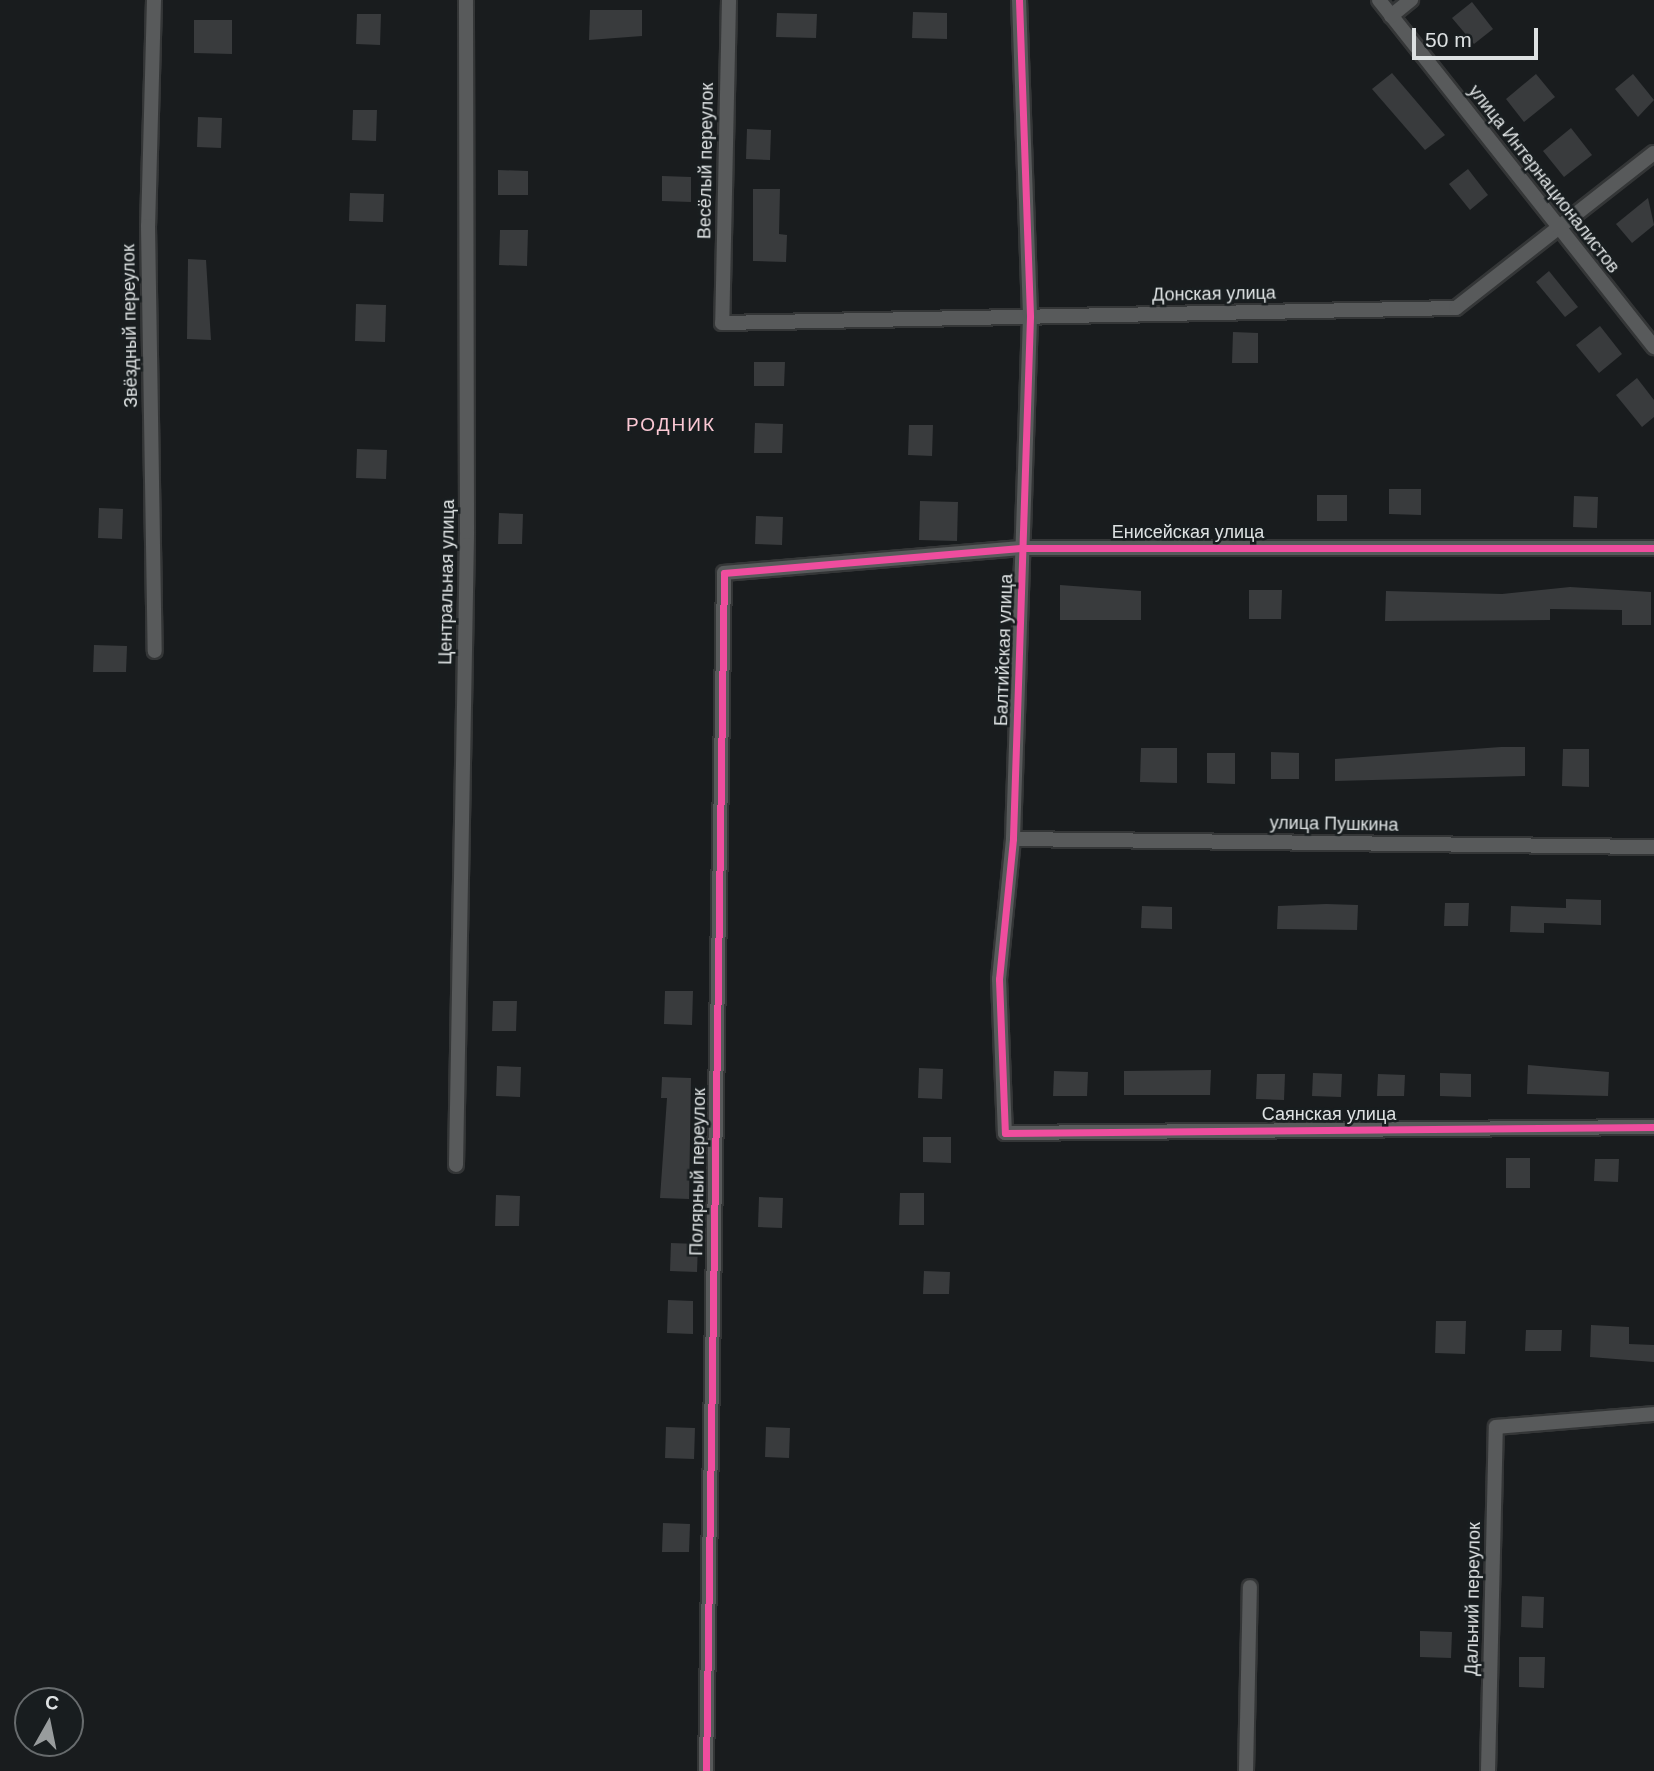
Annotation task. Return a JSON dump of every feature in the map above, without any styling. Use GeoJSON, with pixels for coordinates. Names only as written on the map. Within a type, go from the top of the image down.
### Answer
{"type":"FeatureCollection","features":[{"type":"Feature","properties":{"kind":"street","name":"Звёздный переулок"},"geometry":{"type":"LineString","coordinates":[[154,0],[148,226],[155,651]]}},
{"type":"Feature","properties":{"kind":"street","name":"Центральная улица"},"geometry":{"type":"LineString","coordinates":[[456,1165],[467,532],[466,0]]}},
{"type":"Feature","properties":{"kind":"street","name":"Весёлый переулок"},"geometry":{"type":"LineString","coordinates":[[722,323],[729,0]]}},
{"type":"Feature","properties":{"kind":"street","name":"Балтийская улица"},"geometry":{"type":"LineString","coordinates":[[1005,1133],[999,979],[1013,839],[1030,317],[1019,0]]}},
{"type":"Feature","properties":{"kind":"street","name":"улица Интернационалистов"},"geometry":{"type":"LineString","coordinates":[[1379,0],[1654,347]]}},
{"type":"Feature","properties":{"kind":"street"},"geometry":{"type":"LineString","coordinates":[[1391,16],[1411,0]]}},
{"type":"Feature","properties":{"kind":"street","name":"Донская улица"},"geometry":{"type":"LineString","coordinates":[[722,323],[1456,308],[1654,153]]}},
{"type":"Feature","properties":{"kind":"street","name":"Енисейская улица"},"geometry":{"type":"LineString","coordinates":[[724,573],[1023,548],[1654,548]]}},
{"type":"Feature","properties":{"kind":"street","name":"Полярный переулок"},"geometry":{"type":"LineString","coordinates":[[706,1771],[724,573]]}},
{"type":"Feature","properties":{"kind":"street","name":"улица Пушкина"},"geometry":{"type":"LineString","coordinates":[[1013,839],[1654,847]]}},
{"type":"Feature","properties":{"kind":"street","name":"Саянская улица"},"geometry":{"type":"LineString","coordinates":[[1005,1133],[1654,1127]]}},
{"type":"Feature","properties":{"kind":"street","name":"Дальний переулок"},"geometry":{"type":"LineString","coordinates":[[1488,1771],[1496,1427],[1654,1414]]}},
{"type":"Feature","properties":{"kind":"street"},"geometry":{"type":"LineString","coordinates":[[1246,1771],[1250,1587]]}},
{"type":"Feature","properties":{"kind":"building"},"geometry":{"type":"Polygon","coordinates":[[[1472,2],[1493,29],[1474,44],[1452,18],[1472,2]]]}},
{"type":"Feature","properties":{"kind":"building"},"geometry":{"type":"Polygon","coordinates":[[[590,10],[642,10],[642,36],[589,40],[590,10]]]}},
{"type":"Feature","properties":{"kind":"building"},"geometry":{"type":"Polygon","coordinates":[[[913,12],[947,13],[947,39],[912,38],[913,12]]]}},
{"type":"Feature","properties":{"kind":"building"},"geometry":{"type":"Polygon","coordinates":[[[777,13],[817,14],[816,38],[776,37],[777,13]]]}},
{"type":"Feature","properties":{"kind":"building"},"geometry":{"type":"Polygon","coordinates":[[[357,14],[381,14],[380,45],[356,44],[357,14]]]}},
{"type":"Feature","properties":{"kind":"building"},"geometry":{"type":"Polygon","coordinates":[[[194,20],[232,20],[232,54],[194,53],[194,20]]]}},
{"type":"Feature","properties":{"kind":"building"},"geometry":{"type":"Polygon","coordinates":[[[1392,73],[1445,135],[1425,150],[1372,89],[1392,73]]]}},
{"type":"Feature","properties":{"kind":"building"},"geometry":{"type":"Polygon","coordinates":[[[1536,74],[1555,97],[1524,122],[1506,99],[1536,74]]]}},
{"type":"Feature","properties":{"kind":"building"},"geometry":{"type":"Polygon","coordinates":[[[1633,74],[1654,100],[1638,117],[1615,89],[1633,74]]]}},
{"type":"Feature","properties":{"kind":"building"},"geometry":{"type":"Polygon","coordinates":[[[353,110],[377,110],[376,141],[352,140],[353,110]]]}},
{"type":"Feature","properties":{"kind":"building"},"geometry":{"type":"Polygon","coordinates":[[[198,117],[222,118],[221,148],[197,147],[198,117]]]}},
{"type":"Feature","properties":{"kind":"building"},"geometry":{"type":"Polygon","coordinates":[[[1571,128],[1592,155],[1564,177],[1543,151],[1571,128]]]}},
{"type":"Feature","properties":{"kind":"building"},"geometry":{"type":"Polygon","coordinates":[[[747,129],[771,130],[770,160],[746,159],[747,129]]]}},
{"type":"Feature","properties":{"kind":"building"},"geometry":{"type":"Polygon","coordinates":[[[1468,169],[1488,195],[1470,210],[1449,184],[1468,169]]]}},
{"type":"Feature","properties":{"kind":"building"},"geometry":{"type":"Polygon","coordinates":[[[498,170],[528,171],[528,195],[498,195],[498,170]]]}},
{"type":"Feature","properties":{"kind":"building"},"geometry":{"type":"Polygon","coordinates":[[[662,176],[691,177],[691,202],[662,201],[662,176]]]}},
{"type":"Feature","properties":{"kind":"building"},"geometry":{"type":"Polygon","coordinates":[[[753,189],[780,189],[779,234],[787,235],[786,262],[753,261],[753,189]]]}},
{"type":"Feature","properties":{"kind":"building"},"geometry":{"type":"Polygon","coordinates":[[[350,193],[384,194],[383,222],[349,221],[350,193]]]}},
{"type":"Feature","properties":{"kind":"building"},"geometry":{"type":"Polygon","coordinates":[[[1648,198],[1654,225],[1632,243],[1616,224],[1648,198]]]}},
{"type":"Feature","properties":{"kind":"building"},"geometry":{"type":"Polygon","coordinates":[[[500,230],[528,230],[527,266],[499,265],[500,230]]]}},
{"type":"Feature","properties":{"kind":"building"},"geometry":{"type":"Polygon","coordinates":[[[188,259],[206,260],[211,340],[187,339],[188,259]]]}},
{"type":"Feature","properties":{"kind":"building"},"geometry":{"type":"Polygon","coordinates":[[[1549,271],[1578,307],[1565,317],[1536,282],[1549,271]]]}},
{"type":"Feature","properties":{"kind":"building"},"geometry":{"type":"Polygon","coordinates":[[[356,304],[386,305],[385,342],[355,341],[356,304]]]}},
{"type":"Feature","properties":{"kind":"building"},"geometry":{"type":"Polygon","coordinates":[[[1600,326],[1622,354],[1599,373],[1576,345],[1600,326]]]}},
{"type":"Feature","properties":{"kind":"building"},"geometry":{"type":"Polygon","coordinates":[[[1233,332],[1258,333],[1258,363],[1232,363],[1233,332]]]}},
{"type":"Feature","properties":{"kind":"building"},"geometry":{"type":"Polygon","coordinates":[[[754,362],[785,362],[784,386],[754,386],[754,362]]]}},
{"type":"Feature","properties":{"kind":"building"},"geometry":{"type":"Polygon","coordinates":[[[1637,378],[1654,400],[1654,417],[1642,427],[1616,395],[1637,378]]]}},
{"type":"Feature","properties":{"kind":"building"},"geometry":{"type":"Polygon","coordinates":[[[755,423],[783,424],[782,453],[754,453],[755,423]]]}},
{"type":"Feature","properties":{"kind":"building"},"geometry":{"type":"Polygon","coordinates":[[[909,425],[933,425],[932,456],[908,455],[909,425]]]}},
{"type":"Feature","properties":{"kind":"building"},"geometry":{"type":"Polygon","coordinates":[[[357,449],[387,450],[386,479],[356,478],[357,449]]]}},
{"type":"Feature","properties":{"kind":"building"},"geometry":{"type":"Polygon","coordinates":[[[1389,489],[1421,489],[1421,515],[1389,514],[1389,489]]]}},
{"type":"Feature","properties":{"kind":"building"},"geometry":{"type":"Polygon","coordinates":[[[1317,495],[1347,495],[1347,521],[1317,521],[1317,495]]]}},
{"type":"Feature","properties":{"kind":"building"},"geometry":{"type":"Polygon","coordinates":[[[1574,496],[1598,497],[1597,528],[1573,527],[1574,496]]]}},
{"type":"Feature","properties":{"kind":"building"},"geometry":{"type":"Polygon","coordinates":[[[920,501],[958,502],[957,541],[919,540],[920,501]]]}},
{"type":"Feature","properties":{"kind":"building"},"geometry":{"type":"Polygon","coordinates":[[[99,508],[123,509],[122,539],[98,538],[99,508]]]}},
{"type":"Feature","properties":{"kind":"building"},"geometry":{"type":"Polygon","coordinates":[[[499,513],[523,514],[522,544],[498,544],[499,513]]]}},
{"type":"Feature","properties":{"kind":"building"},"geometry":{"type":"Polygon","coordinates":[[[756,516],[783,517],[782,545],[755,544],[756,516]]]}},
{"type":"Feature","properties":{"kind":"building"},"geometry":{"type":"Polygon","coordinates":[[[1060,585],[1141,591],[1141,620],[1060,620],[1060,585]]]}},
{"type":"Feature","properties":{"kind":"building"},"geometry":{"type":"Polygon","coordinates":[[[1570,587],[1651,592],[1651,625],[1622,625],[1622,610],[1550,609],[1550,620],[1385,621],[1386,591],[1502,594],[1570,587]]]}},
{"type":"Feature","properties":{"kind":"building"},"geometry":{"type":"Polygon","coordinates":[[[1249,590],[1282,590],[1281,619],[1249,619],[1249,590]]]}},
{"type":"Feature","properties":{"kind":"building"},"geometry":{"type":"Polygon","coordinates":[[[94,645],[127,646],[126,672],[93,672],[94,645]]]}},
{"type":"Feature","properties":{"kind":"building"},"geometry":{"type":"Polygon","coordinates":[[[1525,747],[1525,776],[1335,781],[1335,759],[1525,747]]]}},
{"type":"Feature","properties":{"kind":"building"},"geometry":{"type":"Polygon","coordinates":[[[1141,748],[1177,748],[1177,783],[1140,782],[1141,748]]]}},
{"type":"Feature","properties":{"kind":"building"},"geometry":{"type":"Polygon","coordinates":[[[1563,749],[1589,749],[1589,787],[1562,786],[1563,749]]]}},
{"type":"Feature","properties":{"kind":"building"},"geometry":{"type":"Polygon","coordinates":[[[1271,752],[1299,753],[1299,779],[1271,779],[1271,752]]]}},
{"type":"Feature","properties":{"kind":"building"},"geometry":{"type":"Polygon","coordinates":[[[1207,753],[1235,753],[1235,784],[1207,783],[1207,753]]]}},
{"type":"Feature","properties":{"kind":"building"},"geometry":{"type":"Polygon","coordinates":[[[1566,899],[1601,900],[1601,925],[1544,923],[1544,933],[1510,932],[1511,906],[1566,908],[1566,899]]]}},
{"type":"Feature","properties":{"kind":"building"},"geometry":{"type":"Polygon","coordinates":[[[1445,903],[1469,903],[1468,926],[1444,926],[1445,903]]]}},
{"type":"Feature","properties":{"kind":"building"},"geometry":{"type":"Polygon","coordinates":[[[1358,905],[1357,930],[1277,929],[1278,906],[1358,905]]]}},
{"type":"Feature","properties":{"kind":"building"},"geometry":{"type":"Polygon","coordinates":[[[1142,906],[1172,907],[1172,929],[1141,928],[1142,906]]]}},
{"type":"Feature","properties":{"kind":"building"},"geometry":{"type":"Polygon","coordinates":[[[665,991],[693,991],[692,1025],[664,1024],[665,991]]]}},
{"type":"Feature","properties":{"kind":"building"},"geometry":{"type":"Polygon","coordinates":[[[493,1001],[517,1001],[516,1031],[492,1031],[493,1001]]]}},
{"type":"Feature","properties":{"kind":"building"},"geometry":{"type":"Polygon","coordinates":[[[1528,1065],[1609,1072],[1608,1096],[1527,1094],[1528,1065]]]}},
{"type":"Feature","properties":{"kind":"building"},"geometry":{"type":"Polygon","coordinates":[[[497,1066],[521,1067],[520,1097],[496,1096],[497,1066]]]}},
{"type":"Feature","properties":{"kind":"building"},"geometry":{"type":"Polygon","coordinates":[[[919,1068],[943,1069],[942,1099],[918,1098],[919,1068]]]}},
{"type":"Feature","properties":{"kind":"building"},"geometry":{"type":"Polygon","coordinates":[[[1211,1070],[1210,1095],[1124,1095],[1124,1071],[1211,1070]]]}},
{"type":"Feature","properties":{"kind":"building"},"geometry":{"type":"Polygon","coordinates":[[[1054,1071],[1088,1072],[1087,1096],[1053,1096],[1054,1071]]]}},
{"type":"Feature","properties":{"kind":"building"},"geometry":{"type":"Polygon","coordinates":[[[1313,1073],[1342,1074],[1341,1097],[1312,1096],[1313,1073]]]}},
{"type":"Feature","properties":{"kind":"building"},"geometry":{"type":"Polygon","coordinates":[[[1440,1073],[1471,1074],[1471,1097],[1440,1096],[1440,1073]]]}},
{"type":"Feature","properties":{"kind":"building"},"geometry":{"type":"Polygon","coordinates":[[[1257,1074],[1285,1074],[1284,1100],[1256,1099],[1257,1074]]]}},
{"type":"Feature","properties":{"kind":"building"},"geometry":{"type":"Polygon","coordinates":[[[1378,1074],[1405,1075],[1404,1096],[1377,1096],[1378,1074]]]}},
{"type":"Feature","properties":{"kind":"building"},"geometry":{"type":"Polygon","coordinates":[[[662,1077],[691,1078],[689,1199],[660,1198],[667,1098],[661,1098],[662,1077]]]}},
{"type":"Feature","properties":{"kind":"building"},"geometry":{"type":"Polygon","coordinates":[[[923,1137],[951,1137],[951,1163],[923,1162],[923,1137]]]}},
{"type":"Feature","properties":{"kind":"building"},"geometry":{"type":"Polygon","coordinates":[[[1506,1158],[1530,1158],[1530,1188],[1506,1188],[1506,1158]]]}},
{"type":"Feature","properties":{"kind":"building"},"geometry":{"type":"Polygon","coordinates":[[[1595,1159],[1619,1159],[1618,1182],[1594,1181],[1595,1159]]]}},
{"type":"Feature","properties":{"kind":"building"},"geometry":{"type":"Polygon","coordinates":[[[900,1193],[924,1193],[924,1225],[899,1225],[900,1193]]]}},
{"type":"Feature","properties":{"kind":"building"},"geometry":{"type":"Polygon","coordinates":[[[496,1195],[520,1196],[519,1226],[495,1226],[496,1195]]]}},
{"type":"Feature","properties":{"kind":"building"},"geometry":{"type":"Polygon","coordinates":[[[759,1197],[783,1198],[782,1228],[758,1227],[759,1197]]]}},
{"type":"Feature","properties":{"kind":"building"},"geometry":{"type":"Polygon","coordinates":[[[671,1243],[698,1244],[697,1272],[670,1271],[671,1243]]]}},
{"type":"Feature","properties":{"kind":"building"},"geometry":{"type":"Polygon","coordinates":[[[924,1271],[950,1272],[949,1294],[923,1294],[924,1271]]]}},
{"type":"Feature","properties":{"kind":"building"},"geometry":{"type":"Polygon","coordinates":[[[668,1300],[693,1301],[693,1334],[667,1333],[668,1300]]]}},
{"type":"Feature","properties":{"kind":"building"},"geometry":{"type":"Polygon","coordinates":[[[1436,1321],[1466,1321],[1465,1354],[1435,1353],[1436,1321]]]}},
{"type":"Feature","properties":{"kind":"building"},"geometry":{"type":"Polygon","coordinates":[[[1591,1325],[1629,1327],[1629,1344],[1654,1345],[1654,1362],[1590,1357],[1591,1325]]]}},
{"type":"Feature","properties":{"kind":"building"},"geometry":{"type":"Polygon","coordinates":[[[1526,1330],[1562,1330],[1561,1351],[1525,1351],[1526,1330]]]}},
{"type":"Feature","properties":{"kind":"building"},"geometry":{"type":"Polygon","coordinates":[[[666,1427],[695,1428],[694,1459],[665,1458],[666,1427]]]}},
{"type":"Feature","properties":{"kind":"building"},"geometry":{"type":"Polygon","coordinates":[[[766,1427],[790,1428],[789,1458],[765,1457],[766,1427]]]}},
{"type":"Feature","properties":{"kind":"building"},"geometry":{"type":"Polygon","coordinates":[[[663,1523],[690,1524],[689,1552],[662,1552],[663,1523]]]}},
{"type":"Feature","properties":{"kind":"building"},"geometry":{"type":"Polygon","coordinates":[[[1522,1596],[1544,1597],[1543,1628],[1521,1627],[1522,1596]]]}},
{"type":"Feature","properties":{"kind":"building"},"geometry":{"type":"Polygon","coordinates":[[[1420,1631],[1452,1632],[1451,1658],[1420,1657],[1420,1631]]]}},
{"type":"Feature","properties":{"kind":"building"},"geometry":{"type":"Polygon","coordinates":[[[1519,1657],[1545,1657],[1544,1688],[1519,1687],[1519,1657]]]}},
{"type":"Feature","properties":{"kind":"cycle path"},"geometry":{"type":"LineString","coordinates":[[1019,0],[1030,317],[1013,839],[999,979],[1005,1133],[1654,1127]]}},
{"type":"Feature","properties":{"kind":"cycle path"},"geometry":{"type":"LineString","coordinates":[[706,1771],[724,573],[1023,548],[1654,548]]}},
{"type":"Feature","properties":{"kind":"district","name":"РОДНИК"},"geometry":{"type":"Point","coordinates":[671,425]}}]}
